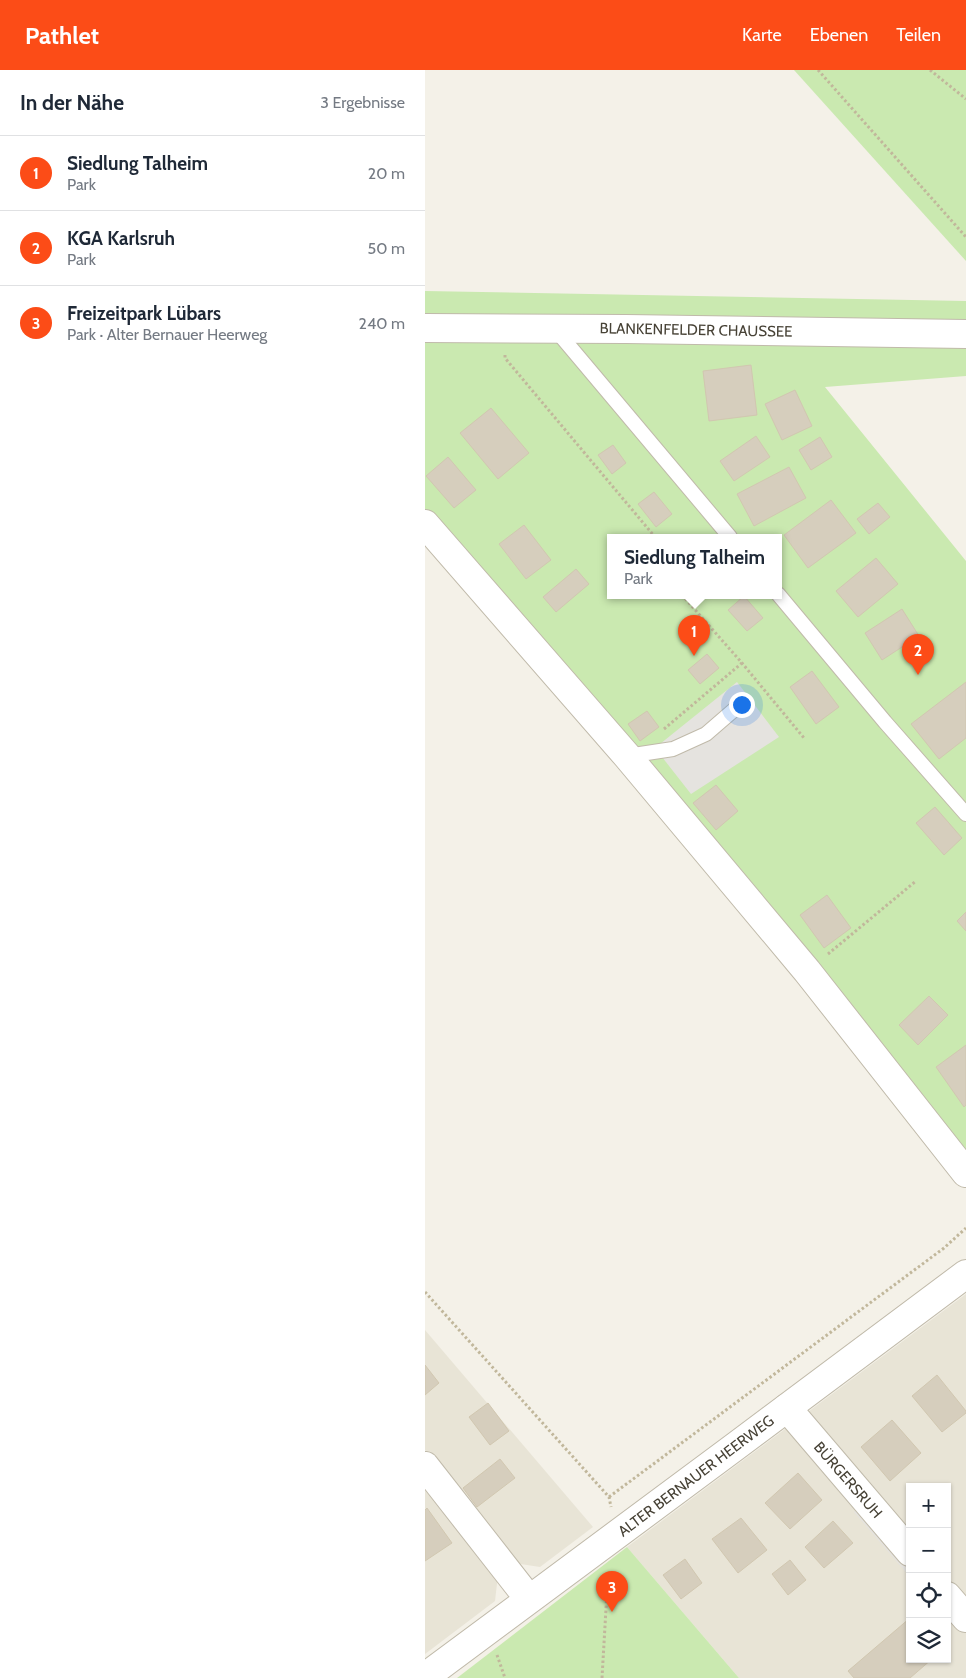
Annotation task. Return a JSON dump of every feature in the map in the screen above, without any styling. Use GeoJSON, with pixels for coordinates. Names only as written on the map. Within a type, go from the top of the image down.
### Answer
{"type":"FeatureCollection","features":[{"type":"Feature","properties":{"kind":"street","name":"BLANKENFELDER CHAUSSEE"},"geometry":{"type":"LineString","coordinates":[[425,328],[966,334]]}},
{"type":"Feature","properties":{"kind":"street"},"geometry":{"type":"LineString","coordinates":[[425,524],[627,756],[807,971],[966,1173]]}},
{"type":"Feature","properties":{"kind":"street","name":"ALTER BERNAUER HEERWEG"},"geometry":{"type":"LineString","coordinates":[[425,1677],[613,1539],[966,1274]]}},
{"type":"Feature","properties":{"kind":"street","name":"BÜRGERSRUH"},"geometry":{"type":"LineString","coordinates":[[787,1408],[906,1547]]}},
{"type":"Feature","properties":{"kind":"street"},"geometry":{"type":"LineString","coordinates":[[425,1466],[529,1599]]}},
{"type":"Feature","properties":{"kind":"street"},"geometry":{"type":"LineString","coordinates":[[951,1601],[966,1618]]}},
{"type":"Feature","properties":{"kind":"lane"},"geometry":{"type":"LineString","coordinates":[[554,328],[727,534]]}},
{"type":"Feature","properties":{"kind":"lane"},"geometry":{"type":"LineString","coordinates":[[782,599],[885,722],[966,814]]}},
{"type":"Feature","properties":{"kind":"lane"},"geometry":{"type":"LineString","coordinates":[[627,756],[673,749],[706,734],[743,702]]}},
{"type":"Feature","properties":{"kind":"path"},"geometry":{"type":"LineString","coordinates":[[818,70],[966,237]]}},
{"type":"Feature","properties":{"kind":"path"},"geometry":{"type":"LineString","coordinates":[[930,70],[966,99]]}},
{"type":"Feature","properties":{"kind":"path"},"geometry":{"type":"LineString","coordinates":[[502,328],[505,358],[652,534]]}},
{"type":"Feature","properties":{"kind":"path"},"geometry":{"type":"LineString","coordinates":[[686,599],[805,738]]}},
{"type":"Feature","properties":{"kind":"path"},"geometry":{"type":"LineString","coordinates":[[659,733],[742,663]]}},
{"type":"Feature","properties":{"kind":"path"},"geometry":{"type":"LineString","coordinates":[[807,971],[916,881]]}},
{"type":"Feature","properties":{"kind":"path"},"geometry":{"type":"LineString","coordinates":[[609,1497],[944,1248],[966,1228]]}},
{"type":"Feature","properties":{"kind":"path"},"geometry":{"type":"LineString","coordinates":[[425,1292],[609,1497],[613,1539],[602,1678]]}},
{"type":"Feature","properties":{"kind":"shaded area"},"geometry":{"type":"Polygon","coordinates":[[[737,682],[779,737],[691,794],[655,748],[737,682]]]}},
{"type":"Feature","properties":{"kind":"shaded area"},"geometry":{"type":"Polygon","coordinates":[[[966,1294],[966,1678],[739,1678],[627,1547],[966,1294]]]}},
{"type":"Feature","properties":{"kind":"shaded area"},"geometry":{"type":"Polygon","coordinates":[[[425,1330],[593,1527],[540,1567],[514,1563],[425,1450],[425,1330]]]}},
{"type":"Feature","properties":{"kind":"shaded area"},"geometry":{"type":"Polygon","coordinates":[[[425,1482],[498,1575],[495,1601],[425,1654],[425,1482]]]}},
{"type":"Feature","properties":{"kind":"shaded area"},"geometry":{"type":"Polygon","coordinates":[[[860,1507],[906,1560],[906,1572],[854,1512],[860,1507]]]}},
{"type":"Feature","properties":{"kind":"green space"},"geometry":{"type":"Polygon","coordinates":[[[794,70],[966,70],[966,261],[794,70]]]}},
{"type":"Feature","properties":{"kind":"green space"},"geometry":{"type":"Polygon","coordinates":[[[425,291],[966,301],[966,376],[825,387],[966,561],[966,1175],[425,523],[425,291]]]}},
{"type":"Feature","properties":{"kind":"green space"},"geometry":{"type":"Polygon","coordinates":[[[627,1547],[739,1678],[457,1678],[627,1547]]]}},
{"type":"Feature","properties":{"kind":"building"},"geometry":{"type":"Polygon","coordinates":[[[751,365],[757,415],[709,421],[703,371],[751,365]]]}},
{"type":"Feature","properties":{"kind":"building"},"geometry":{"type":"Polygon","coordinates":[[[795,390],[812,426],[782,440],[765,404],[795,390]]]}},
{"type":"Feature","properties":{"kind":"building"},"geometry":{"type":"Polygon","coordinates":[[[491,408],[529,453],[498,479],[460,433],[491,408]]]}},
{"type":"Feature","properties":{"kind":"building"},"geometry":{"type":"Polygon","coordinates":[[[756,436],[770,457],[734,481],[720,461],[756,436]]]}},
{"type":"Feature","properties":{"kind":"building"},"geometry":{"type":"Polygon","coordinates":[[[820,437],[832,457],[811,470],[799,450],[820,437]]]}},
{"type":"Feature","properties":{"kind":"building"},"geometry":{"type":"Polygon","coordinates":[[[613,445],[626,463],[612,474],[598,455],[613,445]]]}},
{"type":"Feature","properties":{"kind":"building"},"geometry":{"type":"Polygon","coordinates":[[[448,457],[476,490],[454,508],[426,476],[448,457]]]}},
{"type":"Feature","properties":{"kind":"building"},"geometry":{"type":"Polygon","coordinates":[[[789,467],[806,498],[754,526],[737,494],[789,467]]]}},
{"type":"Feature","properties":{"kind":"building"},"geometry":{"type":"Polygon","coordinates":[[[654,492],[672,514],[656,527],[638,504],[654,492]]]}},
{"type":"Feature","properties":{"kind":"building"},"geometry":{"type":"Polygon","coordinates":[[[831,500],[856,533],[808,568],[784,535],[831,500]]]}},
{"type":"Feature","properties":{"kind":"building"},"geometry":{"type":"Polygon","coordinates":[[[878,503],[890,517],[869,534],[857,519],[878,503]]]}},
{"type":"Feature","properties":{"kind":"building"},"geometry":{"type":"Polygon","coordinates":[[[524,525],[551,560],[526,579],[499,544],[524,525]]]}},
{"type":"Feature","properties":{"kind":"building"},"geometry":{"type":"Polygon","coordinates":[[[876,558],[898,584],[858,617],[836,591],[876,558]]]}},
{"type":"Feature","properties":{"kind":"building"},"geometry":{"type":"Polygon","coordinates":[[[576,569],[589,584],[556,612],[543,597],[576,569]]]}},
{"type":"Feature","properties":{"kind":"building"},"geometry":{"type":"Polygon","coordinates":[[[741,599],[747,599],[763,618],[747,631],[728,610],[741,599]]]}},
{"type":"Feature","properties":{"kind":"building"},"geometry":{"type":"Polygon","coordinates":[[[902,609],[919,636],[882,660],[865,633],[902,609]]]}},
{"type":"Feature","properties":{"kind":"building"},"geometry":{"type":"Polygon","coordinates":[[[707,654],[719,668],[700,684],[688,670],[707,654]]]}},
{"type":"Feature","properties":{"kind":"building"},"geometry":{"type":"Polygon","coordinates":[[[812,671],[839,707],[816,724],[790,687],[812,671]]]}},
{"type":"Feature","properties":{"kind":"building"},"geometry":{"type":"Polygon","coordinates":[[[966,682],[966,738],[939,759],[911,724],[966,682]]]}},
{"type":"Feature","properties":{"kind":"building"},"geometry":{"type":"Polygon","coordinates":[[[647,711],[659,727],[640,741],[628,724],[647,711]]]}},
{"type":"Feature","properties":{"kind":"building"},"geometry":{"type":"Polygon","coordinates":[[[716,785],[738,811],[716,830],[693,803],[716,785]]]}},
{"type":"Feature","properties":{"kind":"building"},"geometry":{"type":"Polygon","coordinates":[[[935,807],[962,838],[944,855],[916,823],[935,807]]]}},
{"type":"Feature","properties":{"kind":"building"},"geometry":{"type":"Polygon","coordinates":[[[827,895],[851,928],[824,948],[800,915],[827,895]]]}},
{"type":"Feature","properties":{"kind":"building"},"geometry":{"type":"Polygon","coordinates":[[[966,912],[966,931],[957,921],[966,912]]]}},
{"type":"Feature","properties":{"kind":"building"},"geometry":{"type":"Polygon","coordinates":[[[929,996],[948,1015],[918,1045],[899,1025],[929,996]]]}},
{"type":"Feature","properties":{"kind":"building"},"geometry":{"type":"Polygon","coordinates":[[[966,1045],[966,1105],[964,1107],[936,1067],[966,1045]]]}},
{"type":"Feature","properties":{"kind":"building"},"geometry":{"type":"Polygon","coordinates":[[[425,1365],[439,1383],[425,1395],[425,1365]]]}},
{"type":"Feature","properties":{"kind":"building"},"geometry":{"type":"Polygon","coordinates":[[[937,1375],[966,1411],[966,1413],[942,1432],[912,1396],[937,1375]]]}},
{"type":"Feature","properties":{"kind":"building"},"geometry":{"type":"Polygon","coordinates":[[[488,1403],[509,1431],[490,1445],[469,1417],[488,1403]]]}},
{"type":"Feature","properties":{"kind":"building"},"geometry":{"type":"Polygon","coordinates":[[[892,1420],[921,1453],[890,1481],[861,1447],[892,1420]]]}},
{"type":"Feature","properties":{"kind":"building"},"geometry":{"type":"Polygon","coordinates":[[[500,1459],[515,1478],[477,1507],[463,1488],[500,1459]]]}},
{"type":"Feature","properties":{"kind":"building"},"geometry":{"type":"Polygon","coordinates":[[[798,1473],[822,1500],[790,1529],[765,1503],[798,1473]]]}},
{"type":"Feature","properties":{"kind":"building"},"geometry":{"type":"Polygon","coordinates":[[[427,1508],[452,1543],[425,1561],[425,1510],[427,1508]]]}},
{"type":"Feature","properties":{"kind":"building"},"geometry":{"type":"Polygon","coordinates":[[[741,1518],[767,1550],[738,1573],[712,1539],[741,1518]]]}},
{"type":"Feature","properties":{"kind":"building"},"geometry":{"type":"Polygon","coordinates":[[[833,1521],[853,1543],[824,1568],[805,1547],[833,1521]]]}},
{"type":"Feature","properties":{"kind":"building"},"geometry":{"type":"Polygon","coordinates":[[[685,1559],[702,1583],[681,1599],[663,1575],[685,1559]]]}},
{"type":"Feature","properties":{"kind":"building"},"geometry":{"type":"Polygon","coordinates":[[[790,1560],[806,1580],[788,1595],[772,1574],[790,1560]]]}},
{"type":"Feature","properties":{"kind":"building"},"geometry":{"type":"Polygon","coordinates":[[[906,1621],[906,1663],[927,1663],[910,1678],[854,1678],[848,1671],[906,1621]]]}},
{"type":"Feature","properties":{"kind":"place","name":"Siedlung Talheim"},"geometry":{"type":"Point","coordinates":[694,656]}},
{"type":"Feature","properties":{"kind":"place","name":"KGA Karlsruh"},"geometry":{"type":"Point","coordinates":[918,675]}},
{"type":"Feature","properties":{"kind":"place","name":"Freizeitpark Lübars"},"geometry":{"type":"Point","coordinates":[612,1612]}}]}
